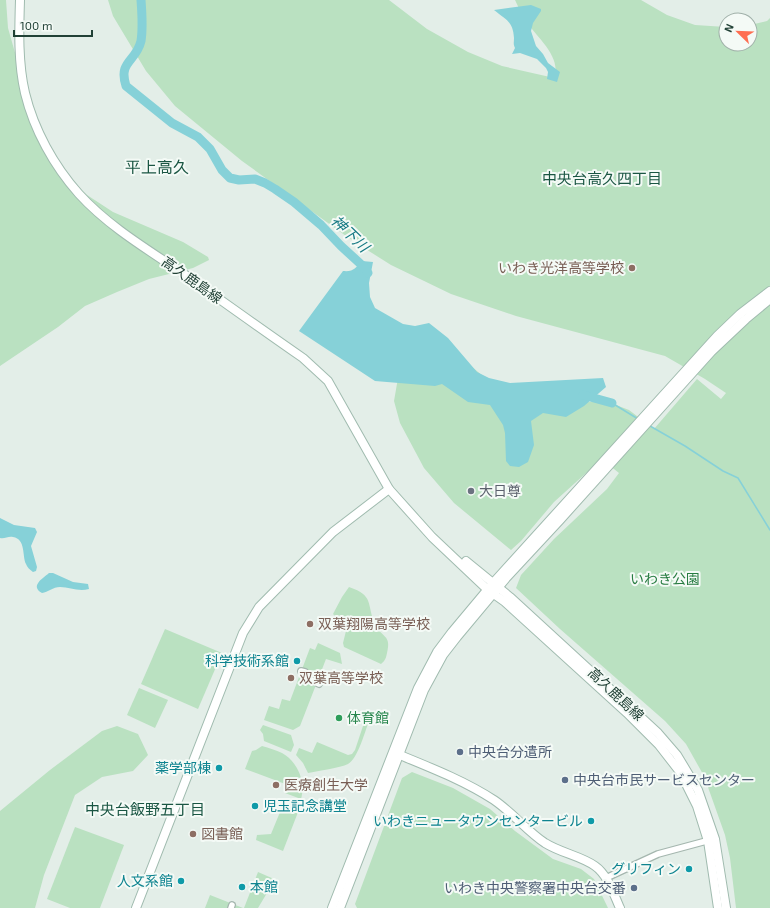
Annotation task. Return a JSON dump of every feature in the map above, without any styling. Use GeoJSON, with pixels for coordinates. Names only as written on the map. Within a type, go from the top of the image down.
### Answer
{"type":"FeatureCollection","features":[{"type":"Feature","properties":{"kind":"street","name":"高久鹿島線"},"geometry":{"type":"LineString","coordinates":[[20,0],[20,50],[25,93],[39,134],[52,157],[78,194],[90,206],[118,228],[303,358],[318,371],[328,381],[389,489],[416,520],[432,537],[658,733],[677,755],[698,790],[726,908]]}},
{"type":"Feature","properties":{"kind":"street"},"geometry":{"type":"LineString","coordinates":[[493,589],[717,336],[740,314],[770,291]]}},
{"type":"Feature","properties":{"kind":"street"},"geometry":{"type":"LineString","coordinates":[[340,908],[396,754],[418,688],[430,664],[452,632],[712,351],[770,299]]}},
{"type":"Feature","properties":{"kind":"street"},"geometry":{"type":"LineString","coordinates":[[136,908],[243,633],[259,608],[332,532],[389,489]]}},
{"type":"Feature","properties":{"kind":"street"},"geometry":{"type":"LineString","coordinates":[[301,671],[305,672],[311,680],[319,684]]}},
{"type":"Feature","properties":{"kind":"street"},"geometry":{"type":"LineString","coordinates":[[396,754],[426,765],[471,786],[495,801],[545,843],[557,850],[596,867],[606,878],[620,908]]}},
{"type":"Feature","properties":{"kind":"street"},"geometry":{"type":"LineString","coordinates":[[332,908],[396,754]]}},
{"type":"Feature","properties":{"kind":"street","name":"高久鹿島線"},"geometry":{"type":"LineString","coordinates":[[711,840],[718,908]]}},
{"type":"Feature","properties":{"kind":"street"},"geometry":{"type":"LineString","coordinates":[[606,878],[658,854],[711,840]]}},
{"type":"Feature","properties":{"kind":"green space"},"geometry":{"type":"Polygon","coordinates":[[[0,0],[6,0],[8,28],[25,88],[39,129],[67,176],[87,195],[113,212],[183,242],[208,257],[209,260],[193,268],[149,279],[85,306],[58,327],[0,366],[0,0]]]}},
{"type":"Feature","properties":{"kind":"green space","name":"いわき公園"},"geometry":{"type":"Polygon","coordinates":[[[108,0],[389,0],[427,29],[468,52],[502,66],[550,77],[555,75],[556,68],[554,60],[546,46],[525,20],[515,0],[641,0],[667,15],[695,25],[718,26],[718,52],[758,52],[758,23],[767,21],[770,18],[770,908],[736,908],[730,858],[725,835],[704,776],[686,744],[665,721],[560,629],[516,588],[521,575],[554,539],[607,489],[619,473],[604,461],[596,464],[554,502],[521,541],[511,550],[454,503],[424,468],[400,423],[394,401],[398,378],[464,360],[498,389],[585,402],[608,402],[629,410],[654,429],[697,379],[721,399],[726,393],[665,356],[516,316],[451,294],[391,265],[353,241],[242,161],[175,106],[146,71],[113,16],[108,0]]]}},
{"type":"Feature","properties":{"kind":"green space"},"geometry":{"type":"Polygon","coordinates":[[[349,587],[357,590],[366,597],[377,628],[387,639],[387,655],[381,664],[344,647],[343,643],[348,623],[337,618],[333,614],[349,587]]]}},
{"type":"Feature","properties":{"kind":"green space"},"geometry":{"type":"Polygon","coordinates":[[[165,629],[222,653],[198,709],[141,684],[165,629]]]}},
{"type":"Feature","properties":{"kind":"green space"},"geometry":{"type":"Polygon","coordinates":[[[318,643],[340,653],[342,664],[326,659],[300,726],[293,730],[264,720],[269,706],[279,709],[282,699],[290,701],[310,648],[315,650],[318,643]]]}},
{"type":"Feature","properties":{"kind":"green space"},"geometry":{"type":"Polygon","coordinates":[[[139,688],[168,700],[155,728],[127,715],[139,688]]]}},
{"type":"Feature","properties":{"kind":"green space"},"geometry":{"type":"Polygon","coordinates":[[[364,723],[368,724],[360,746],[355,757],[348,764],[308,773],[303,763],[296,755],[299,748],[312,753],[317,742],[348,755],[352,754],[355,750],[364,723]]]}},
{"type":"Feature","properties":{"kind":"green space"},"geometry":{"type":"Polygon","coordinates":[[[263,725],[291,735],[294,745],[291,752],[264,741],[263,734],[260,730],[263,725]]]}},
{"type":"Feature","properties":{"kind":"green space"},"geometry":{"type":"Polygon","coordinates":[[[117,726],[138,734],[148,755],[133,771],[102,777],[75,795],[44,875],[35,908],[0,908],[0,811],[50,770],[102,731],[117,726]]]}},
{"type":"Feature","properties":{"kind":"green space"},"geometry":{"type":"Polygon","coordinates":[[[262,746],[282,753],[288,757],[296,767],[301,779],[301,799],[285,793],[288,785],[245,769],[252,751],[262,746]]]}},
{"type":"Feature","properties":{"kind":"green space"},"geometry":{"type":"Polygon","coordinates":[[[412,772],[453,788],[490,809],[515,831],[553,859],[581,869],[594,879],[608,908],[357,908],[355,904],[402,778],[412,772]]]}},
{"type":"Feature","properties":{"kind":"green space"},"geometry":{"type":"Polygon","coordinates":[[[287,799],[299,804],[300,807],[283,851],[256,840],[257,835],[271,834],[285,800],[287,799]]]}},
{"type":"Feature","properties":{"kind":"green space"},"geometry":{"type":"Polygon","coordinates":[[[75,827],[124,845],[100,908],[70,908],[47,899],[75,827]]]}},
{"type":"Feature","properties":{"kind":"green space"},"geometry":{"type":"Polygon","coordinates":[[[258,872],[274,879],[258,908],[244,908],[258,872]]]}},
{"type":"Feature","properties":{"kind":"green space"},"geometry":{"type":"Polygon","coordinates":[[[210,895],[243,908],[205,908],[210,895]]]}},
{"type":"Feature","properties":{"kind":"water"},"geometry":{"type":"Polygon","coordinates":[[[531,5],[541,9],[533,23],[531,31],[536,46],[548,63],[560,72],[557,82],[547,79],[548,72],[546,68],[537,59],[520,53],[512,54],[515,48],[512,28],[508,21],[494,10],[531,5]]]}},
{"type":"Feature","properties":{"kind":"water"},"geometry":{"type":"Polygon","coordinates":[[[362,261],[373,262],[369,283],[370,297],[375,308],[403,324],[415,326],[429,323],[448,338],[477,372],[489,378],[510,383],[603,378],[606,387],[584,406],[566,417],[543,413],[531,421],[534,445],[528,462],[519,467],[510,466],[506,461],[505,433],[503,425],[490,405],[468,402],[442,384],[435,386],[375,381],[299,331],[343,271],[356,268],[362,261]]]}},
{"type":"Feature","properties":{"kind":"water"},"geometry":{"type":"Polygon","coordinates":[[[0,518],[14,525],[35,528],[37,532],[31,546],[37,567],[36,571],[33,572],[26,565],[22,544],[17,538],[0,538],[0,518]]]}},
{"type":"Feature","properties":{"kind":"water"},"geometry":{"type":"Polygon","coordinates":[[[49,573],[53,573],[73,582],[88,584],[89,589],[81,590],[60,587],[42,593],[37,588],[37,585],[49,573]]]}},
{"type":"Feature","properties":{"kind":"waterway","name":"神下川"},"geometry":{"type":"LineString","coordinates":[[141,0],[141,41],[139,48],[124,71],[126,86],[172,123],[198,137],[210,149],[222,170],[230,178],[239,180],[255,179],[265,183],[294,202],[321,225],[365,268],[368,273]]}},
{"type":"Feature","properties":{"kind":"waterway","name":"神下川"},"geometry":{"type":"LineString","coordinates":[[583,395],[612,403]]}},
{"type":"Feature","properties":{"kind":"waterway"},"geometry":{"type":"LineString","coordinates":[[612,403],[638,419]]}},
{"type":"Feature","properties":{"kind":"waterway"},"geometry":{"type":"LineString","coordinates":[[650,426],[685,446],[723,471],[738,478],[770,530]]}},
{"type":"Feature","properties":{"kind":"place","name":"いわき光洋高等学校"},"geometry":{"type":"Point","coordinates":[632,268]}},
{"type":"Feature","properties":{"kind":"place","name":"大日尊"},"geometry":{"type":"Point","coordinates":[471,491]}},
{"type":"Feature","properties":{"kind":"place","name":"双葉翔陽高等学校"},"geometry":{"type":"Point","coordinates":[310,624]}},
{"type":"Feature","properties":{"kind":"place","name":"科学技術系館"},"geometry":{"type":"Point","coordinates":[297,661]}},
{"type":"Feature","properties":{"kind":"place","name":"双葉高等学校"},"geometry":{"type":"Point","coordinates":[291,678]}},
{"type":"Feature","properties":{"kind":"place","name":"体育館"},"geometry":{"type":"Point","coordinates":[339,718]}},
{"type":"Feature","properties":{"kind":"place","name":"中央台分遣所"},"geometry":{"type":"Point","coordinates":[460,752]}},
{"type":"Feature","properties":{"kind":"place","name":"薬学部棟"},"geometry":{"type":"Point","coordinates":[219,768]}},
{"type":"Feature","properties":{"kind":"place","name":"中央台市民サービスセンター"},"geometry":{"type":"Point","coordinates":[565,780]}},
{"type":"Feature","properties":{"kind":"place","name":"医療創生大学"},"geometry":{"type":"Point","coordinates":[276,785]}},
{"type":"Feature","properties":{"kind":"place","name":"児玉記念講堂"},"geometry":{"type":"Point","coordinates":[255,806]}},
{"type":"Feature","properties":{"kind":"place","name":"いわきニュータウンセンタービル"},"geometry":{"type":"Point","coordinates":[591,821]}},
{"type":"Feature","properties":{"kind":"place","name":"図書館"},"geometry":{"type":"Point","coordinates":[193,834]}},
{"type":"Feature","properties":{"kind":"place","name":"グリフィン"},"geometry":{"type":"Point","coordinates":[689,869]}},
{"type":"Feature","properties":{"kind":"place","name":"人文系館"},"geometry":{"type":"Point","coordinates":[181,881]}},
{"type":"Feature","properties":{"kind":"place","name":"本館"},"geometry":{"type":"Point","coordinates":[242,887]}},
{"type":"Feature","properties":{"kind":"place","name":"いわき中央警察署中央台交番"},"geometry":{"type":"Point","coordinates":[634,888]}},
{"type":"Feature","properties":{"kind":"district","name":"平上高久"},"geometry":{"type":"Point","coordinates":[157,167]}},
{"type":"Feature","properties":{"kind":"district","name":"中央台高久四丁目"},"geometry":{"type":"Point","coordinates":[602,179]}},
{"type":"Feature","properties":{"kind":"district","name":"中央台飯野五丁目"},"geometry":{"type":"Point","coordinates":[145,810]}}]}
